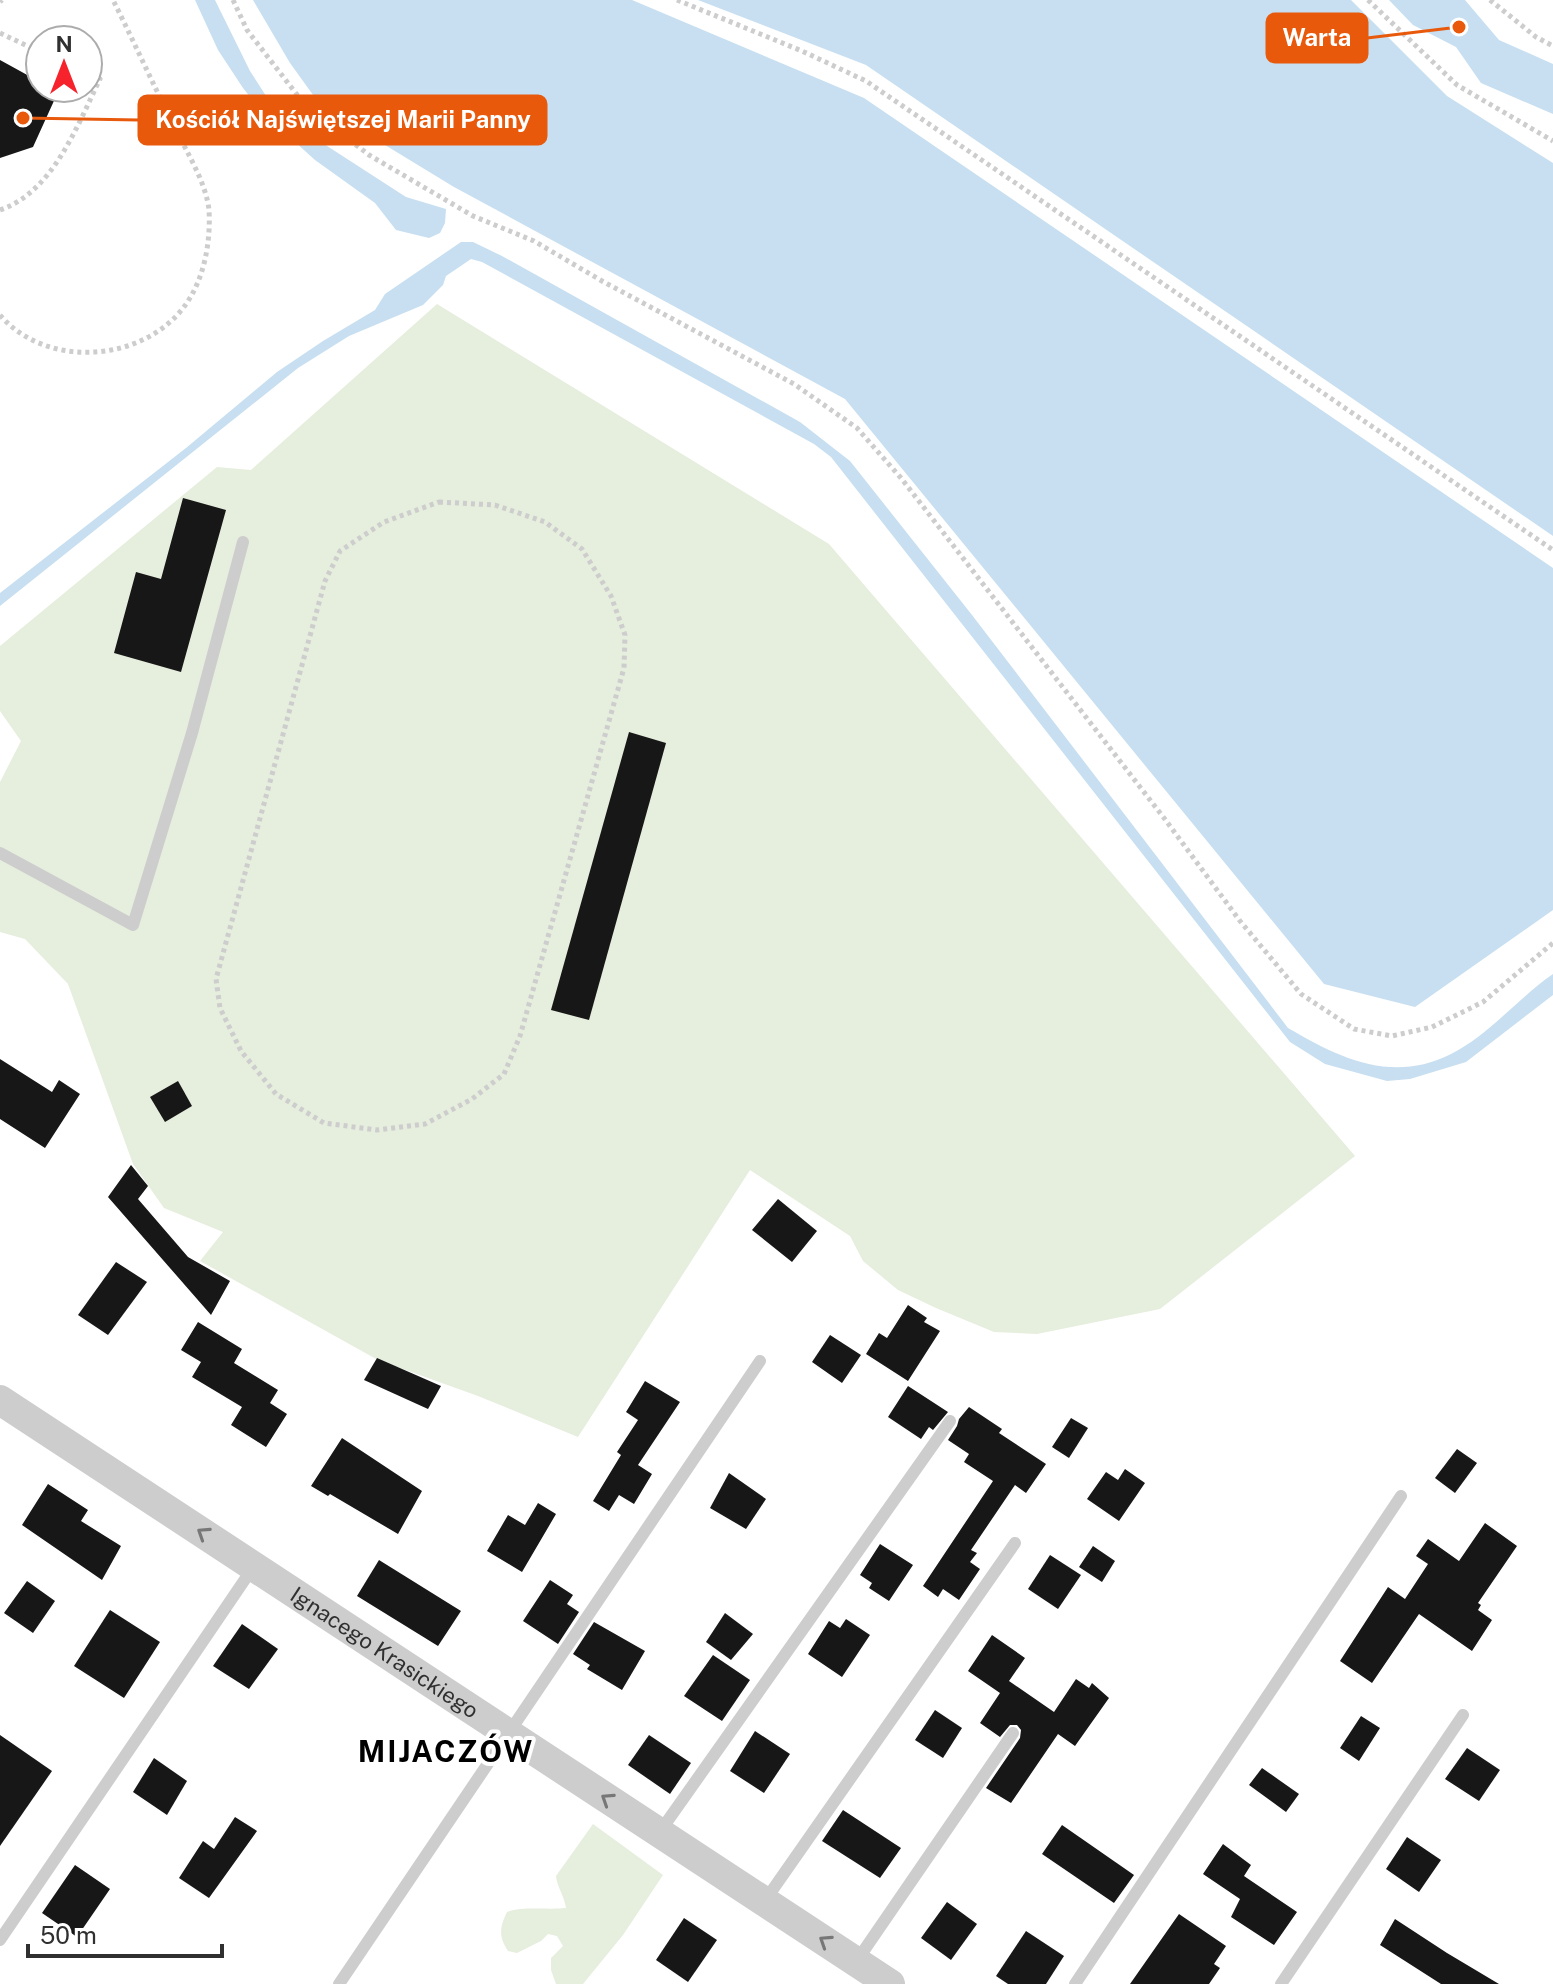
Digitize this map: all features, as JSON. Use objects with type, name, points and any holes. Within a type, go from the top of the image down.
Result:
[{"type":"street","name":"Ignacego Krasickiego","points":[[0,1400],[890,1984]]},
{"type":"lane","points":[[0,853],[133,925],[192,733],[243,542]]},
{"type":"lane","points":[[339,1984],[760,1361]]},
{"type":"lane","points":[[659,1833],[950,1421]]},
{"type":"lane","points":[[1075,1984],[1401,1496]]},
{"type":"lane","points":[[764,1902],[1015,1543]]},
{"type":"lane","points":[[0,1940],[254,1566]]},
{"type":"lane","points":[[1281,1984],[1463,1715]]},
{"type":"lane","points":[[856,1962],[1013,1733]]},
{"type":"path","points":[[0,315],[9,326],[42,343],[74,354],[110,350],[150,338],[180,313],[198,281],[209,244],[209,207],[197,174],[113,0]]},
{"type":"path","points":[[233,0],[247,30],[305,105],[369,155],[473,216],[534,241],[794,384],[857,428],[901,478],[1240,921],[1301,994],[1354,1029],[1392,1036],[1432,1027],[1483,1002],[1553,943]]},
{"type":"path","points":[[677,0],[866,81],[1553,550]]},
{"type":"path","points":[[1368,0],[1457,85],[1553,141]]},
{"type":"path","points":[[1490,0],[1536,37],[1553,46]]},
{"type":"path","points":[[0,33],[24,44]]},
{"type":"path","points":[[0,210],[15,205],[58,163],[88,104]]},
{"type":"path","points":[[439,502],[495,505],[545,522],[582,549],[611,596],[625,635],[624,668],[520,1036],[504,1074],[472,1099],[425,1124],[377,1130],[324,1123],[276,1094],[241,1051],[220,1008],[216,979],[325,581],[340,551],[384,522],[439,502]]},
{"type":"green space","points":[[437,304],[829,544],[1355,1156],[1160,1309],[1037,1334],[994,1332],[898,1290],[863,1261],[850,1236],[750,1170],[578,1437],[378,1360],[200,1261],[223,1232],[164,1208],[133,1164],[68,984],[25,939],[0,932],[0,782],[21,741],[0,711],[0,646],[217,467],[251,470]]},
{"type":"green space","points":[[593,1824],[663,1875],[623,1935],[583,1984],[556,1984],[551,1958],[563,1946],[557,1936],[548,1934],[517,1953],[508,1951],[505,1946],[502,1927],[507,1912],[513,1910],[566,1908],[556,1876]]},
{"type":"water","points":[[195,0],[215,0],[250,71],[268,99],[324,144],[406,197],[446,209],[445,223],[440,233],[429,238],[396,230],[375,203],[315,160],[263,113],[218,50]]},
{"type":"water","points":[[253,0],[632,0],[864,98],[1553,568],[1553,910],[1415,1007],[1324,984],[845,399],[454,187],[321,106],[290,63]]},
{"type":"water","points":[[698,0],[1351,0],[1447,96],[1553,163],[1553,536],[866,65]]},
{"type":"water","points":[[1389,0],[1465,0],[1499,40],[1553,64],[1553,114],[1481,83],[1456,47],[1413,25]]},
{"type":"water","points":[[461,242],[473,242],[502,256],[800,422],[850,461],[972,615],[1288,1028],[1327,1049],[1366,1064],[1408,1067],[1429,1063],[1465,1046],[1553,974],[1553,995],[1466,1062],[1410,1079],[1387,1081],[1325,1064],[1290,1042],[831,457],[814,444],[482,262],[471,259],[446,276],[443,285],[423,305],[349,336],[298,368],[0,606],[0,593],[186,448],[277,372],[375,310],[385,294]]},
{"type":"building","points":[[0,60],[24,73],[24,104],[53,104],[33,147],[0,158]]},
{"type":"building","points":[[183,498],[226,510],[181,672],[114,653],[136,572],[161,579]]},
{"type":"building","points":[[629,732],[666,743],[589,1020],[551,1010]]},
{"type":"building","points":[[0,1059],[52,1092],[59,1080],[80,1094],[45,1148],[0,1119]]},
{"type":"building","points":[[178,1081],[192,1106],[165,1122],[150,1097]]},
{"type":"building","points":[[131,1165],[148,1186],[138,1199],[188,1257],[230,1281],[211,1315],[108,1197]]},
{"type":"building","points":[[778,1199],[817,1231],[792,1262],[752,1230]]},
{"type":"building","points":[[116,1262],[147,1282],[108,1335],[78,1315]]},
{"type":"building","points":[[908,1305],[927,1318],[924,1322],[940,1331],[908,1381],[866,1354],[879,1333],[887,1338]]},
{"type":"building","points":[[198,1322],[242,1349],[234,1363],[278,1390],[270,1403],[287,1414],[266,1447],[231,1425],[242,1407],[192,1377],[201,1362],[181,1350]]},
{"type":"building","points":[[830,1335],[861,1355],[842,1383],[812,1362]]},
{"type":"building","points":[[377,1358],[441,1386],[428,1409],[364,1380]]},
{"type":"building","points":[[645,1381],[680,1402],[638,1465],[652,1474],[634,1504],[619,1495],[609,1511],[593,1501],[621,1455],[617,1452],[638,1420],[626,1412]]},
{"type":"building","points":[[908,1386],[948,1412],[933,1430],[929,1427],[921,1439],[888,1417]]},
{"type":"building","points":[[969,1407],[1002,1429],[999,1433],[1046,1464],[1026,1493],[1015,1485],[971,1550],[977,1553],[970,1562],[980,1569],[959,1600],[943,1589],[938,1597],[923,1586],[993,1481],[964,1462],[969,1454],[948,1440]]},
{"type":"building","points":[[1071,1418],[1088,1428],[1069,1458],[1052,1447]]},
{"type":"building","points":[[342,1438],[422,1491],[398,1534],[311,1486]]},
{"type":"building","points":[[1457,1449],[1477,1463],[1455,1493],[1435,1478]]},
{"type":"building","points":[[1125,1469],[1145,1483],[1119,1521],[1087,1499],[1106,1472],[1118,1480]]},
{"type":"building","points":[[729,1473],[766,1499],[746,1529],[710,1508]]},
{"type":"building","points":[[48,1484],[88,1510],[81,1521],[121,1546],[102,1580],[22,1525]]},
{"type":"building","points":[[538,1503],[556,1514],[522,1572],[487,1551],[508,1515],[525,1525]]},
{"type":"building","points":[[1485,1523],[1517,1546],[1478,1603],[1481,1605],[1478,1610],[1492,1620],[1472,1651],[1419,1614],[1372,1683],[1340,1661],[1388,1587],[1405,1599],[1428,1564],[1416,1556],[1428,1539],[1459,1561]]},
{"type":"building","points":[[880,1544],[913,1565],[889,1601],[869,1588],[872,1583],[860,1575]]},
{"type":"building","points":[[1093,1546],[1115,1561],[1102,1582],[1079,1567]]},
{"type":"building","points":[[1050,1555],[1081,1575],[1058,1609],[1028,1589]]},
{"type":"building","points":[[379,1560],[461,1611],[438,1646],[357,1596]]},
{"type":"building","points":[[550,1580],[573,1595],[567,1604],[579,1612],[558,1644],[523,1621]]},
{"type":"building","points":[[27,1581],[55,1601],[33,1633],[4,1613]]},
{"type":"building","points":[[110,1610],[160,1642],[124,1698],[74,1666]]},
{"type":"building","points":[[725,1613],[753,1634],[731,1660],[706,1642]]},
{"type":"building","points":[[846,1619],[870,1635],[842,1677],[808,1654],[829,1621],[840,1628]]},
{"type":"building","points":[[594,1622],[645,1651],[622,1690],[587,1669],[590,1665],[573,1654]]},
{"type":"building","points":[[242,1624],[278,1649],[249,1689],[213,1666]]},
{"type":"building","points":[[992,1635],[1025,1658],[1009,1681],[1054,1712],[1076,1679],[1089,1688],[1092,1683],[1109,1698],[1075,1746],[1058,1734],[1011,1803],[986,1788],[1020,1738],[1021,1730],[1017,1725],[1010,1725],[1000,1737],[980,1723],[1000,1693],[968,1671]]},
{"type":"building","points":[[713,1655],[750,1680],[722,1721],[684,1696]]},
{"type":"building","points":[[935,1710],[962,1728],[943,1758],[915,1740]]},
{"type":"building","points":[[1361,1716],[1380,1728],[1359,1761],[1340,1748]]},
{"type":"building","points":[[755,1731],[790,1754],[764,1793],[730,1771]]},
{"type":"building","points":[[0,1735],[52,1771],[0,1846]]},
{"type":"building","points":[[649,1735],[691,1763],[670,1794],[628,1765]]},
{"type":"building","points":[[1467,1748],[1500,1770],[1479,1801],[1445,1779]]},
{"type":"building","points":[[154,1758],[187,1781],[167,1815],[133,1792]]},
{"type":"building","points":[[1262,1768],[1299,1794],[1286,1812],[1249,1785]]},
{"type":"building","points":[[843,1810],[901,1848],[880,1878],[822,1841]]},
{"type":"building","points":[[235,1817],[257,1831],[209,1898],[179,1878],[203,1841],[214,1849]]},
{"type":"building","points":[[1062,1825],[1134,1875],[1114,1903],[1042,1854]]},
{"type":"building","points":[[1407,1837],[1441,1860],[1419,1892],[1386,1869]]},
{"type":"building","points":[[1223,1844],[1251,1865],[1244,1876],[1297,1912],[1274,1945],[1231,1917],[1240,1899],[1203,1874]]},
{"type":"building","points":[[75,1865],[110,1889],[77,1937],[42,1913]]},
{"type":"building","points":[[947,1902],[977,1924],[951,1960],[921,1938]]},
{"type":"building","points":[[1179,1914],[1226,1946],[1214,1964],[1220,1968],[1209,1984],[1130,1984]]},
{"type":"building","points":[[684,1918],[717,1940],[688,1982],[656,1960]]},
{"type":"building","points":[[1395,1919],[1499,1984],[1441,1984],[1380,1945]]},
{"type":"building","points":[[1026,1931],[1064,1956],[1046,1984],[1008,1984],[996,1976]]},
{"type":"place","name":"Warta","points":[[1459,27]]},
{"type":"place","name":"Kościół Najświętszej Marii Panny","points":[[23,118]]},
{"type":"district","name":"MIJACZÓW","points":[[446,1752]]}]
